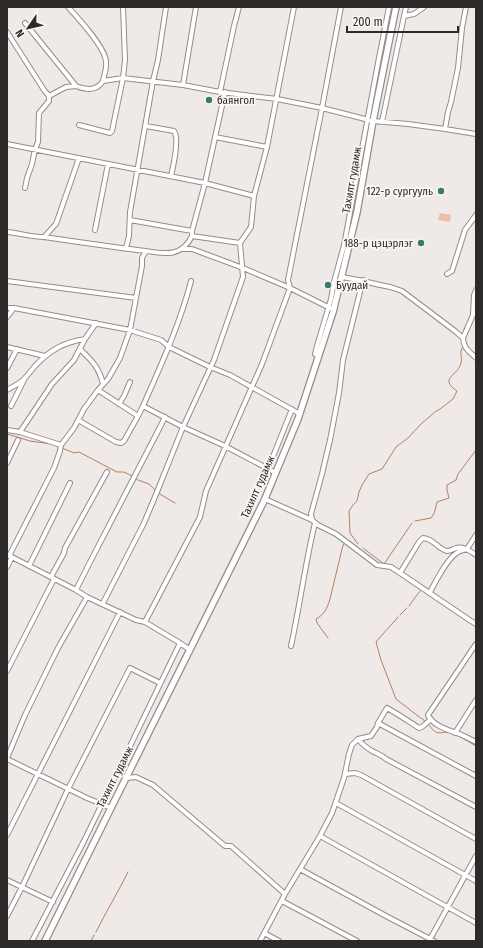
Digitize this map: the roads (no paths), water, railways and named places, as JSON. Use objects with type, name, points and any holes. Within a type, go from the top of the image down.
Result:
[{"type":"main road","name":"Тахилт гудамж","points":[[45,941],[265,498],[300,414],[319,357],[342,277],[357,212],[359,183],[370,120],[396,7]]},
{"type":"street","points":[[49,96],[66,87],[76,86],[92,90],[103,81],[107,63],[106,58],[89,31],[68,7]]},
{"type":"street","points":[[79,125],[110,133],[112,131],[123,78],[125,60],[123,7]]},
{"type":"street","points":[[126,248],[129,236],[130,212],[158,60],[166,7]]},
{"type":"street","points":[[183,85],[196,7]]},
{"type":"street","points":[[7,232],[92,245],[111,246],[167,254],[181,249],[189,243],[205,183],[215,137],[232,34],[239,7]]},
{"type":"street","points":[[103,603],[144,523],[183,427],[214,360],[243,277],[240,243],[251,226],[254,196],[267,147],[294,7]]},
{"type":"street","points":[[145,622],[200,517],[206,491],[262,364],[290,288],[288,280],[341,7]]},
{"type":"street","points":[[370,120],[378,63],[390,7]]},
{"type":"street","points":[[382,122],[406,7]]},
{"type":"street","points":[[404,16],[414,14],[424,7]]},
{"type":"street","points":[[445,129],[458,68],[462,28],[466,7]]},
{"type":"street","points":[[25,23],[76,86]]},
{"type":"street","points":[[7,32],[49,96],[49,101],[39,113],[38,142],[25,188]]},
{"type":"street","points":[[103,81],[123,78],[183,85],[277,99],[370,120],[476,134]]},
{"type":"street","points":[[146,126],[174,131],[176,134],[176,149],[171,176]]},
{"type":"street","points":[[215,137],[267,147]]},
{"type":"street","points":[[7,144],[205,183],[254,196]]},
{"type":"street","points":[[44,237],[56,224],[79,158]]},
{"type":"street","points":[[95,230],[108,164]]},
{"type":"street","points":[[181,249],[192,249],[243,268],[290,288],[332,309],[334,282],[344,245],[351,209],[359,183]]},
{"type":"street","points":[[351,209],[357,212]]},
{"type":"street","points":[[446,274],[452,271],[465,230],[476,215]]},
{"type":"street","points":[[130,220],[192,231]]},
{"type":"street","points":[[192,236],[240,243]]},
{"type":"street","points":[[7,567],[9,556],[54,468],[61,445],[74,428],[84,409],[108,379],[120,358],[130,330],[142,266],[142,258],[146,251]]},
{"type":"street","points":[[342,277],[363,280],[402,291],[455,330],[463,338]]},
{"type":"street","points":[[291,646],[314,522],[311,514],[328,446],[339,393],[343,360],[363,280]]},
{"type":"street","points":[[7,281],[136,298]]},
{"type":"street","points":[[78,420],[116,442],[124,441],[143,406],[178,326],[191,281]]},
{"type":"street","points":[[476,290],[474,295],[473,315],[463,338],[464,345],[476,358]]},
{"type":"street","points":[[7,308],[14,308],[130,330],[161,340],[169,347],[230,375],[300,414]]},
{"type":"street","points":[[7,317],[14,308]]},
{"type":"street","points":[[20,432],[52,384],[74,360],[85,339],[96,323]]},
{"type":"street","points":[[11,406],[24,380],[45,356],[66,343],[85,339]]},
{"type":"street","points":[[7,347],[45,356]]},
{"type":"street","points":[[7,368],[17,349]]},
{"type":"street","points":[[80,349],[98,368],[103,384]]},
{"type":"street","points":[[7,390],[24,380]]},
{"type":"street","points":[[119,404],[130,382]]},
{"type":"street","points":[[98,390],[138,416]]},
{"type":"street","points":[[143,406],[276,473]]},
{"type":"street","points":[[268,469],[292,409]]},
{"type":"street","points":[[76,590],[165,417]]},
{"type":"street","points":[[7,430],[20,432],[61,445]]},
{"type":"street","points":[[7,463],[18,440]]},
{"type":"street","points":[[7,671],[64,554],[65,548],[107,472]]},
{"type":"street","points":[[29,566],[70,483]]},
{"type":"street","points":[[265,498],[336,534],[377,565],[391,567],[476,624]]},
{"type":"street","points":[[430,592],[439,575],[452,557],[460,550],[467,549],[476,535]]},
{"type":"street","points":[[400,573],[423,538],[427,538],[445,550],[450,551],[458,548],[467,549],[476,555]]},
{"type":"street","points":[[9,556],[136,620],[145,622],[190,650]]},
{"type":"street","points":[[88,596],[55,654],[25,715],[7,759],[111,808]]},
{"type":"street","points":[[7,835],[120,612]]},
{"type":"street","points":[[32,941],[103,804],[180,643]]},
{"type":"street","points":[[476,644],[429,713],[429,717],[442,727],[476,742]]},
{"type":"street","points":[[7,916],[68,789],[130,668],[160,683]]},
{"type":"street","points":[[455,733],[476,700]]},
{"type":"street","points":[[260,941],[285,894],[332,814],[345,774],[352,745],[358,739],[371,736],[387,708],[419,728],[431,719]]},
{"type":"street","points":[[378,723],[476,776]]},
{"type":"street","points":[[358,739],[362,744],[386,759],[476,807]]},
{"type":"street","points":[[345,774],[361,774],[476,839]]},
{"type":"street","points":[[126,778],[136,777],[153,785],[225,846],[231,846],[285,894]]},
{"type":"street","points":[[336,803],[476,881]]},
{"type":"street","points":[[320,836],[476,923]]},
{"type":"street","points":[[300,869],[431,940],[476,856]]},
{"type":"street","points":[[7,880],[53,902]]},
{"type":"street","points":[[282,901],[357,941]]},
{"type":"street","points":[[264,933],[279,941]]},
{"type":"waterway","points":[[358,544],[350,533],[349,511],[357,501],[362,485],[369,474],[382,469],[396,447],[408,438],[435,412],[453,399],[457,391],[449,383],[449,380],[461,363],[462,348]]},
{"type":"waterway","points":[[7,434],[30,441],[52,444],[59,447]]},
{"type":"waterway","points":[[62,448],[74,453],[79,452],[117,472],[124,472],[132,476]]},
{"type":"waterway","points":[[415,521],[431,518],[435,512],[437,502],[449,498],[447,485],[456,480],[458,474],[476,450]]},
{"type":"waterway","points":[[135,478],[149,484],[155,490]]},
{"type":"waterway","points":[[158,493],[175,503]]},
{"type":"waterway","points":[[363,548],[384,564],[412,523]]},
{"type":"waterway","points":[[328,638],[317,623],[316,619],[324,613],[328,605],[344,544]]},
{"type":"waterway","points":[[409,606],[420,591]]},
{"type":"waterway","points":[[400,615],[407,608]]},
{"type":"waterway","points":[[398,617],[376,642],[381,660],[396,699],[422,719]]},
{"type":"waterway","points":[[428,724],[437,732],[449,732]]},
{"type":"waterway","points":[[459,736],[476,746]]},
{"type":"waterway","points":[[96,932],[128,872]]},
{"type":"waterway","points":[[91,941],[94,935]]},
{"type":"place","name":"баянгол","points":[[209,100]]},
{"type":"place","name":"122-р сургууль","points":[[441,191]]},
{"type":"place","name":"188-р цэцэрлэг","points":[[421,243]]},
{"type":"place","name":"Буудай","points":[[328,285]]}]
